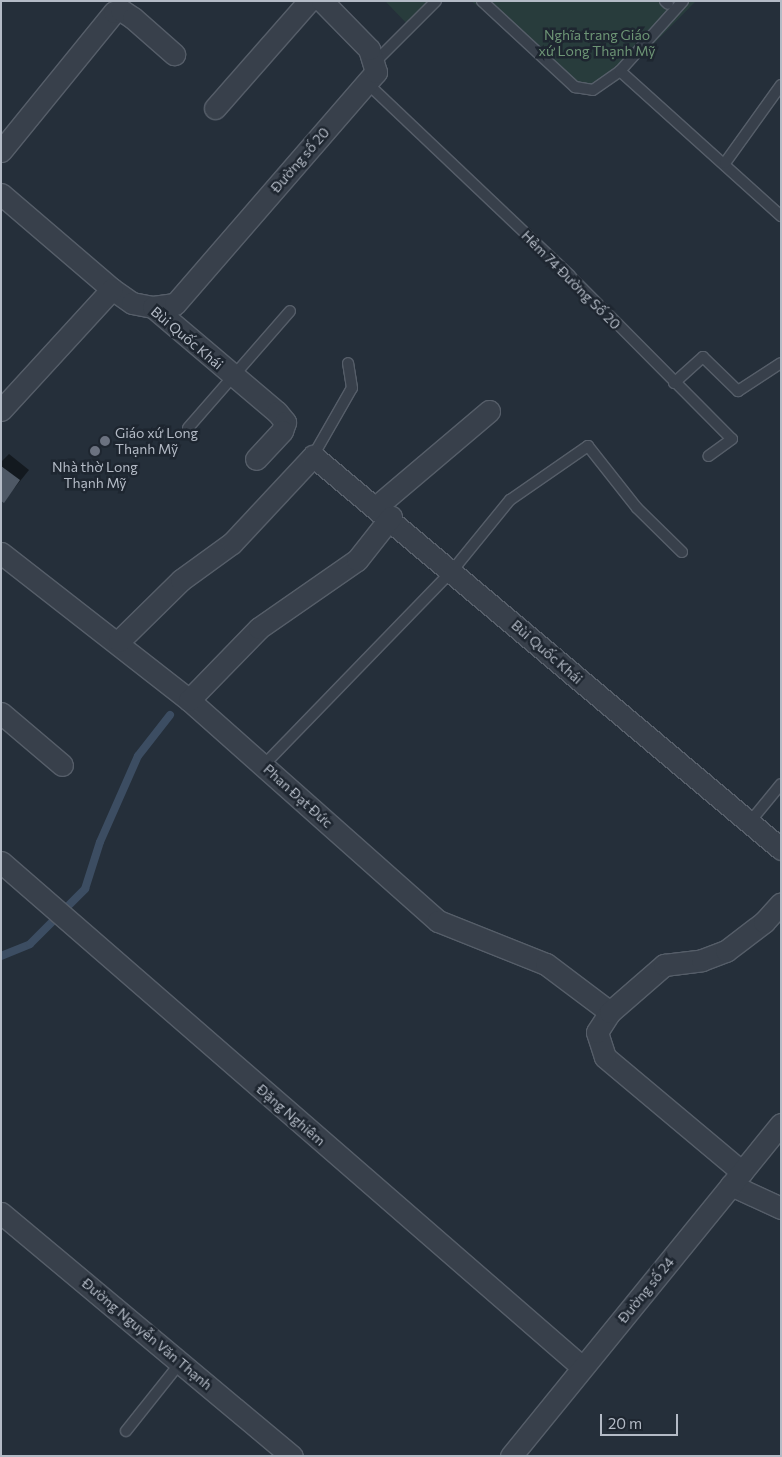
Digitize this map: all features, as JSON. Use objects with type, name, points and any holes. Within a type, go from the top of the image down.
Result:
[{"type":"street","points":[[215,108],[309,1]]},
{"type":"street","points":[[322,1],[369,49],[375,62]]},
{"type":"street","points":[[1,151],[114,12],[121,10],[133,18],[174,54]]},
{"type":"street","name":"Đường số 20","points":[[153,307],[175,304],[376,72],[375,62]]},
{"type":"street","name":"Bùi Quốc Khái","points":[[1,194],[132,303],[153,307],[285,422],[282,431],[256,459]]},
{"type":"street","points":[[1,410],[112,288]]},
{"type":"street","points":[[191,702],[259,628],[357,560],[384,512],[489,411]]},
{"type":"street","points":[[119,641],[181,580],[232,543],[313,456]]},
{"type":"street","name":"Bùi Quốc Khái","points":[[313,456],[384,512],[748,823],[781,849]]},
{"type":"street","name":"Phan Đạt Đức","points":[[1,553],[119,641],[191,702],[438,921],[546,964],[610,1012]]},
{"type":"street","points":[[1,713],[62,766]]},
{"type":"street","name":"Đặng Nghiêm","points":[[1,862],[74,928],[582,1367]]},
{"type":"street","points":[[781,903],[764,922],[726,951],[702,960],[664,965],[610,1012],[598,1032],[605,1058],[737,1178],[781,1208]]},
{"type":"street","name":"Đường số 24","points":[[511,1456],[781,1124]]},
{"type":"street","name":"Đường Nguyễn Văn Thạnh","points":[[1,1213],[292,1456]]},
{"type":"lane","name":"Đường số 20","points":[[375,62],[436,1]]},
{"type":"lane","points":[[482,1],[575,87],[592,90],[620,71],[683,1]]},
{"type":"lane","points":[[620,71],[725,163],[781,216]]},
{"type":"lane","name":"Hẻm 74 Đường Số 20","points":[[366,83],[569,275],[674,383],[732,439],[710,456]]},
{"type":"lane","points":[[725,163],[781,85]]},
{"type":"lane","points":[[188,428],[290,311]]},
{"type":"lane","points":[[674,383],[703,357],[738,391],[781,364]]},
{"type":"lane","points":[[313,456],[352,388],[348,363]]},
{"type":"lane","points":[[263,766],[452,571],[510,500],[588,446],[637,508],[682,552]]},
{"type":"lane","points":[[748,823],[781,784]]},
{"type":"lane","points":[[126,1431],[180,1363]]},
{"type":"green space","points":[[385,1],[432,1],[410,27]]},
{"type":"green space","name":"Nghĩa trang Giáo xứ Long Thạnh Mỹ","points":[[471,1],[696,1],[616,82],[588,90]]},
{"type":"building","points":[[1,466],[20,480],[4,503],[1,501]]},
{"type":"waterway","points":[[1,956],[30,944],[85,889],[100,842],[138,756],[170,715]]},
{"type":"place","name":"Giáo xứ Long Thạnh Mỹ","points":[[105,441]]},
{"type":"place","name":"Nhà thờ Long Thạnh Mỹ","points":[[95,451]]}]
